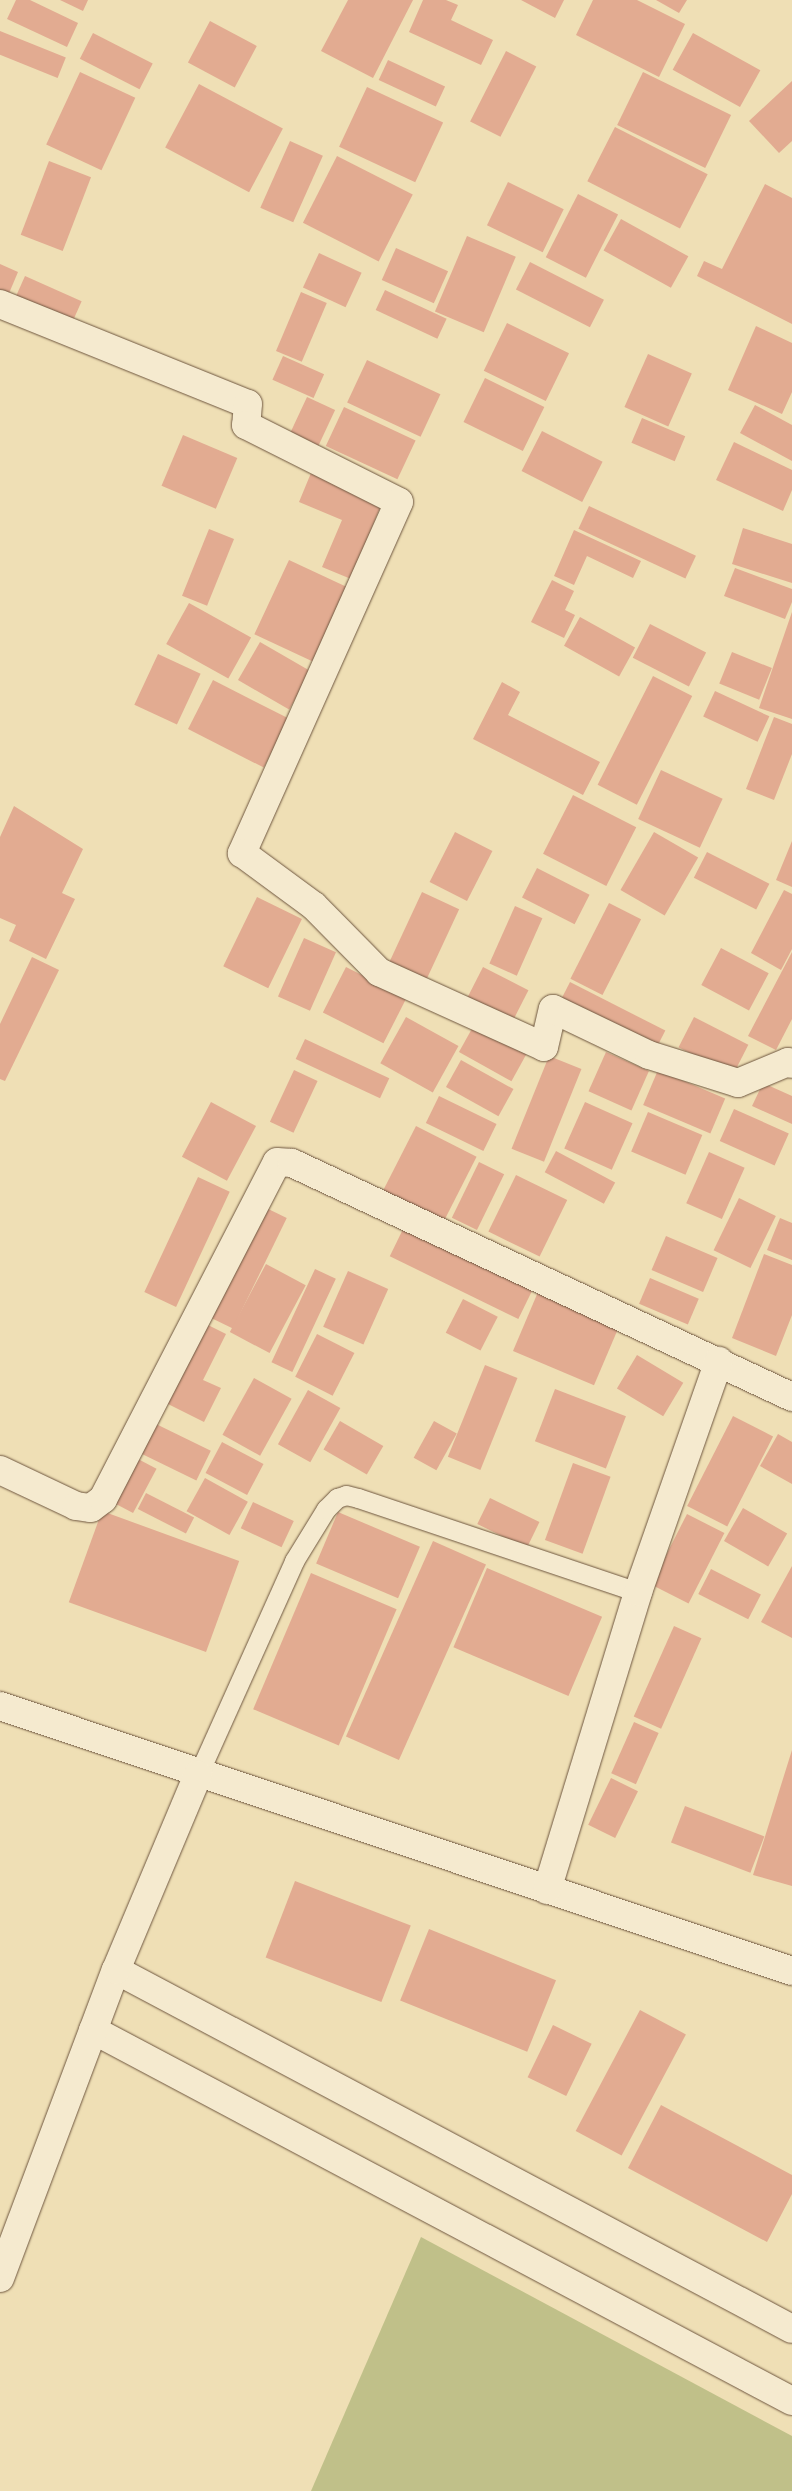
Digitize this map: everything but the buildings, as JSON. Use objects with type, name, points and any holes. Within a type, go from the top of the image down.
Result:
[{"type":"street","points":[[0,304],[248,404],[246,425],[399,502],[242,853],[314,906],[379,972],[544,1047],[553,1009],[649,1055],[738,1083],[788,1062],[792,1064]]},
{"type":"street","points":[[0,1470],[76,1506],[91,1508],[103,1499],[277,1162],[292,1163],[719,1361],[792,1397]]},
{"type":"street","points":[[547,1890],[638,1592],[719,1361]]},
{"type":"street","points":[[0,1706],[198,1775],[792,1972]]},
{"type":"street","points":[[0,2278],[116,1970],[198,1775]]},
{"type":"street","points":[[116,1970],[792,2329]]},
{"type":"street","points":[[93,2030],[792,2401]]},
{"type":"lane","points":[[198,1775],[294,1562],[326,1509],[337,1498],[346,1495],[358,1498],[638,1592]]},
{"type":"green space","points":[[421,2237],[792,2436],[792,2491],[311,2491]]}]
